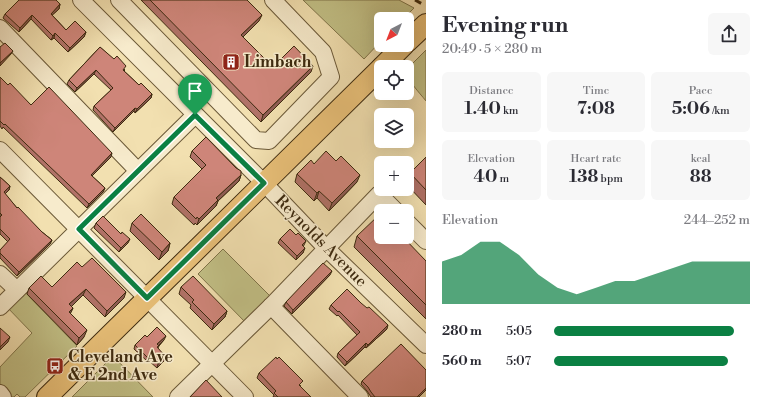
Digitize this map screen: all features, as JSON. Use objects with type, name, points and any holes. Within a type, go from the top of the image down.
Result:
[{"type":"main road","points":[[389,60],[397,52]]},
{"type":"main road","points":[[46,397],[374,75]]},
{"type":"street","name":"Reynolds Avenue","points":[[81,0],[264,183],[326,248],[426,345]]},
{"type":"street","points":[[119,0],[256,140],[269,141],[331,77],[323,52],[273,0]]},
{"type":"street","points":[[0,28],[138,171]]},
{"type":"street","points":[[0,307],[195,115]]},
{"type":"street","points":[[215,134],[233,117]]},
{"type":"street","points":[[0,150],[245,397]]},
{"type":"street","points":[[178,397],[270,306],[379,194],[389,204]]},
{"type":"street","points":[[414,229],[426,241]]},
{"type":"street","points":[[0,274],[17,290]]},
{"type":"street","points":[[270,306],[360,397]]},
{"type":"street","points":[[0,394],[4,397]]},
{"type":"shaded area","points":[[303,0],[399,0],[414,8],[410,12],[374,12],[374,48],[364,59]]},
{"type":"shaded area","points":[[426,50],[426,101],[414,86],[414,62]]},
{"type":"shaded area","points":[[223,249],[272,298],[247,324],[198,274]]},
{"type":"shaded area","points":[[22,289],[77,346],[25,397],[20,397],[17,394],[14,397],[10,397],[0,386],[0,367],[32,333],[5,305]]},
{"type":"shaded area","points":[[113,356],[153,397],[72,397]]},
{"type":"building","points":[[19,0],[56,0],[60,4],[51,14],[66,30],[75,21],[86,32],[70,48],[55,33],[53,36],[32,15],[20,28],[5,14]]},
{"type":"building","name":"Limbach","points":[[150,0],[247,0],[262,15],[241,35],[273,67],[294,46],[313,66],[263,115]]},
{"type":"building","points":[[5,43],[13,51],[0,63],[0,47]]},
{"type":"building","points":[[100,47],[114,59],[117,56],[126,66],[123,70],[139,85],[141,83],[152,94],[115,128],[94,106],[113,88],[96,70],[77,88],[69,80]]},
{"type":"building","points":[[0,77],[8,85],[10,83],[31,105],[49,87],[112,153],[91,175],[105,188],[89,204],[5,124],[4,125],[0,121]]},
{"type":"building","points":[[206,137],[236,168],[241,171],[241,175],[216,198],[218,200],[199,219],[197,217],[196,219],[174,197],[206,165],[192,151]]},
{"type":"building","points":[[326,151],[336,161],[341,156],[360,175],[332,203],[319,191],[317,193],[297,174],[311,160],[314,164]]},
{"type":"building","points":[[426,157],[426,190],[414,177],[414,169]]},
{"type":"building","points":[[0,177],[10,186],[4,192],[17,208],[18,207],[42,232],[52,240],[19,272],[0,253],[0,250],[10,239],[0,229],[0,217],[2,215],[0,213]]},
{"type":"building","points":[[141,214],[170,243],[162,252],[132,223]]},
{"type":"building","points":[[103,216],[121,234],[122,232],[130,239],[121,248],[96,223]]},
{"type":"building","points":[[374,220],[374,244],[410,244],[426,261],[426,305],[357,236]]},
{"type":"building","points":[[290,229],[296,235],[298,233],[306,241],[302,245],[305,248],[297,256],[280,239]]},
{"type":"building","points":[[92,258],[126,292],[107,311],[86,289],[69,304],[73,308],[69,312],[87,330],[79,338],[29,288],[41,276],[52,287],[77,262],[82,267]]},
{"type":"building","points":[[323,263],[332,271],[293,310],[286,302]]},
{"type":"building","points":[[193,276],[227,311],[214,324],[192,302],[194,300],[181,287]]},
{"type":"building","points":[[347,289],[361,303],[367,308],[369,307],[388,325],[368,345],[366,343],[347,362],[338,353],[360,332],[331,305]]},
{"type":"building","points":[[157,327],[166,336],[157,344],[159,346],[157,347],[166,357],[158,364],[150,356],[148,358],[135,345],[145,335],[147,337]]},
{"type":"building","points":[[0,328],[10,337],[0,347]]},
{"type":"building","points":[[401,344],[426,370],[426,388],[417,397],[375,397],[362,381]]},
{"type":"building","points":[[276,357],[277,359],[279,357],[303,381],[299,385],[311,397],[278,397],[274,393],[276,391],[259,373]]},
{"type":"building","points":[[206,380],[222,397],[190,397]]},
{"type":"railway","points":[[415,0],[426,6]]},
{"type":"place","name":"Limbach","points":[[231,62]]},
{"type":"place","name":"Cleveland Ave & E 2nd Ave","points":[[55,366]]},
{"type":"route","points":[[195,115],[264,183],[147,298],[79,229],[195,115]]}]
